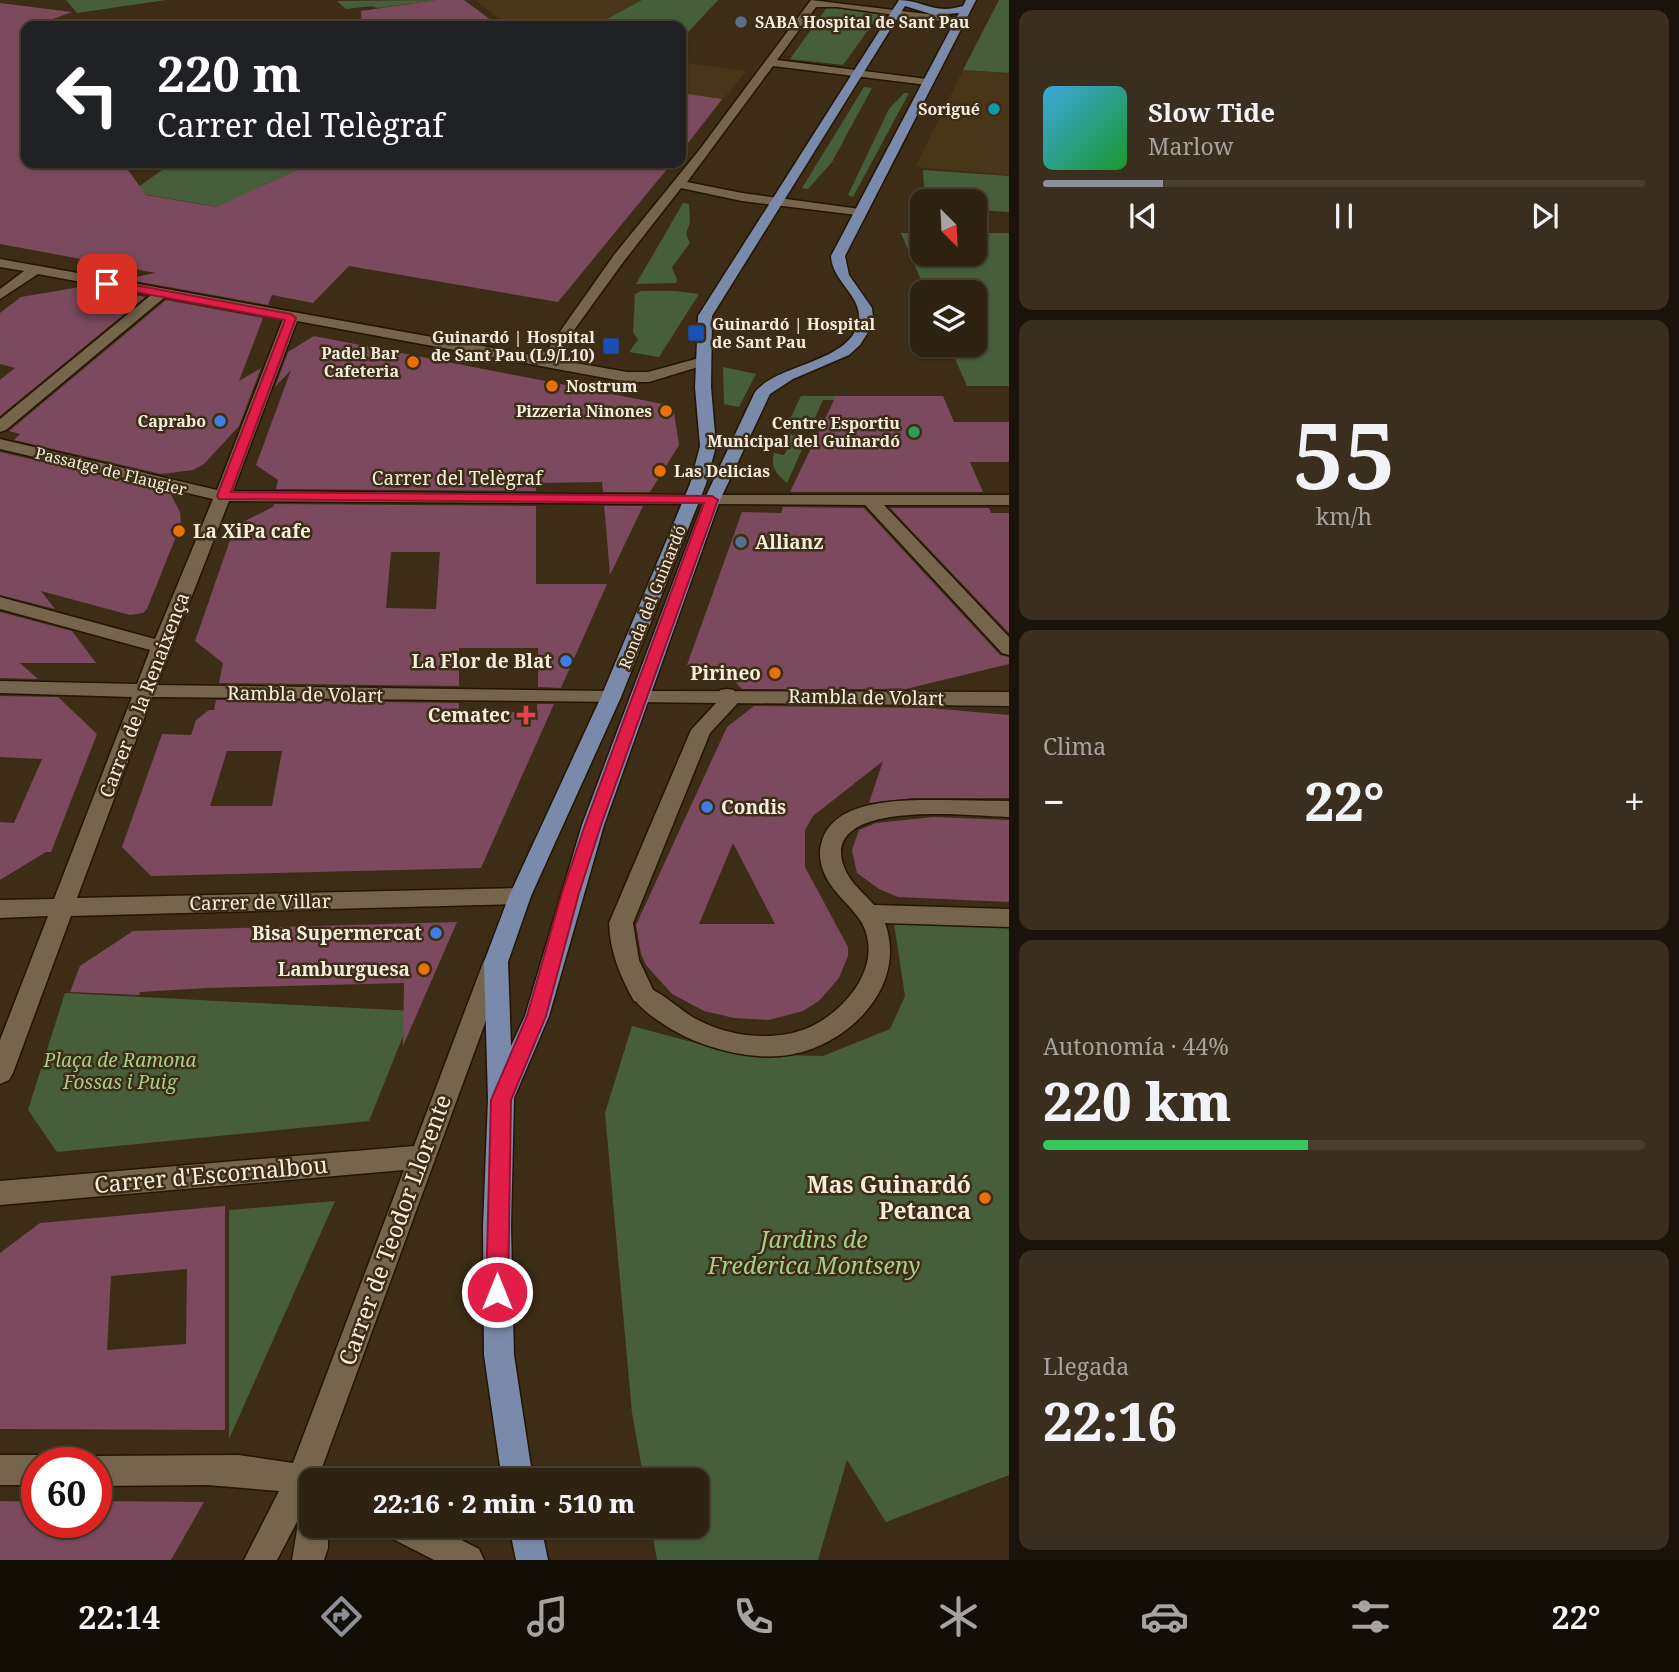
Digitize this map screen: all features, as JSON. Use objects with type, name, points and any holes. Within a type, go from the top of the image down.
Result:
[{"type":"main road","points":[[901,4],[935,12],[969,4]]},
{"type":"main road","name":"Ronda del Guinardó","points":[[520,896],[611,697],[691,500],[708,446],[704,407],[705,316],[901,4]]},
{"type":"main road","name":"Ronda del Guinardó","points":[[501,1100],[537,1016],[575,880],[712,500],[763,392],[776,381],[817,366],[844,351],[865,327],[867,313],[836,263],[969,4]]},
{"type":"main road","points":[[691,500],[712,500]]},
{"type":"main road","points":[[611,697],[640,697]]},
{"type":"main road","name":"Carrer de Teodor Llorente","points":[[496,961],[520,896]]},
{"type":"main road","name":"Ronda del Guinardó","points":[[496,961],[501,1100],[497,1241],[499,1355],[515,1468]]},
{"type":"main road","points":[[527,1538],[532,1560]]},
{"type":"street","points":[[539,361],[552,352],[619,258],[679,184],[814,2],[901,4],[960,21]]},
{"type":"street","points":[[770,62],[927,82]]},
{"type":"street","points":[[679,184],[731,195],[860,214]]},
{"type":"street","points":[[0,263],[291,318],[635,378],[703,361]]},
{"type":"street","points":[[0,295],[35,270]]},
{"type":"street","points":[[0,427],[160,294]]},
{"type":"street","name":"Carrer de la Renaixença","points":[[0,1073],[144,690],[223,496],[291,318]]},
{"type":"street","name":"Passatge de Flaugier","points":[[0,444],[223,496]]},
{"type":"street","name":"Carrer del Telègraf","points":[[223,496],[691,500]]},
{"type":"street","points":[[712,500],[1009,500]]},
{"type":"street","points":[[870,500],[1009,649]]},
{"type":"street","points":[[0,603],[161,647]]},
{"type":"street","name":"Rambla de Volart","points":[[0,687],[228,693],[611,697]]},
{"type":"street","points":[[727,695],[727,704],[701,730],[621,923],[621,944],[632,977],[643,994],[678,1022],[695,1031],[732,1042],[787,1045],[822,1034],[851,1014],[876,975],[880,947],[877,931],[869,914],[832,868],[834,837],[845,822],[869,811],[888,808],[1009,809]]},
{"type":"street","name":"Rambla de Volart","points":[[640,697],[727,695],[1009,699]]},
{"type":"street","name":"Carrer de Villar","points":[[0,909],[520,896]]},
{"type":"street","points":[[869,914],[1009,918]]},
{"type":"street","name":"Carrer de Teodor Llorente","points":[[312,1468],[421,1157],[496,961]]},
{"type":"street","name":"Carrer d'Escornalbou","points":[[0,1193],[421,1157]]},
{"type":"street","points":[[0,1470],[21,1470]]},
{"type":"street","points":[[112,1471],[255,1472],[299,1480]]},
{"type":"street","name":"Carrer de Teodor Llorente","points":[[260,1560],[299,1495]]},
{"type":"street","points":[[308,1560],[312,1538]]},
{"type":"street","points":[[424,1538],[468,1560]]},
{"type":"shaded area","points":[[475,0],[718,0],[686,35],[686,21],[502,21]]},
{"type":"shaded area","points":[[686,63],[746,71],[686,146]]},
{"type":"shaded area","points":[[963,70],[1009,74],[1009,175],[915,167]]},
{"type":"green space","points":[[66,0],[166,0],[77,13]]},
{"type":"green space","points":[[436,0],[378,8],[372,6],[346,9],[337,1]]},
{"type":"green space","points":[[642,0],[718,0],[686,35],[686,21],[603,21]]},
{"type":"green space","points":[[999,0],[1009,0],[1009,73],[963,70]]},
{"type":"green space","points":[[828,6],[873,11],[879,15],[843,65],[790,59]]},
{"type":"green space","points":[[864,87],[872,88],[832,162],[808,189],[802,188]]},
{"type":"green space","points":[[904,93],[909,93],[853,197],[848,195],[889,109]]},
{"type":"green space","points":[[165,168],[367,168],[429,202],[415,207],[296,170],[264,185],[382,235],[131,192]]},
{"type":"green space","points":[[923,170],[1009,176],[1009,212],[987,211],[987,189],[924,189]]},
{"type":"green space","points":[[683,203],[689,204],[690,222],[686,234],[690,243],[672,267],[676,283],[636,284]]},
{"type":"green space","points":[[901,233],[910,233],[910,254]]},
{"type":"green space","points":[[987,233],[1009,233],[1009,386],[967,386],[954,357],[987,357],[987,280],[921,280],[915,266],[987,266]]},
{"type":"green space","points":[[641,291],[699,294],[659,357],[629,352],[638,340],[633,332],[635,294]]},
{"type":"green space","points":[[723,367],[756,374],[739,407],[724,404]]},
{"type":"green space","points":[[801,396],[844,396],[848,400],[823,400],[809,431],[784,425]]},
{"type":"green space","points":[[784,433],[807,438],[787,483],[777,474],[773,462],[774,453],[784,455],[791,443],[781,440]]},
{"type":"green space","name":"Jardins de Frederica Montseny","points":[[894,923],[1009,926],[1009,1475],[886,1522],[847,1460],[818,1560],[657,1560],[653,1538],[709,1538],[709,1468],[642,1468],[632,1413],[605,1113],[632,1026],[736,1054],[823,1056],[890,1029],[905,996]]},
{"type":"green space","name":"Plaça de Ramona Fossas i Puig","points":[[65,993],[413,1011],[369,1121],[57,1152],[28,1110]]},
{"type":"green space","points":[[335,1201],[229,1439],[229,1210]]},
{"type":"building","points":[[436,0],[464,0],[492,21],[362,21],[361,11]]},
{"type":"building","points":[[0,3],[72,12],[48,21],[21,21],[21,168],[127,168],[146,195],[217,207],[300,168],[668,168],[558,302],[349,266],[313,303],[272,295],[268,305],[124,279],[156,273],[0,244]]},
{"type":"building","points":[[686,94],[722,99],[686,146]]},
{"type":"building","points":[[86,286],[145,297],[0,416],[0,380],[15,368],[0,364],[0,313],[21,297]]},
{"type":"building","points":[[166,300],[263,318],[239,381],[261,368],[239,426],[204,464],[193,470],[161,474],[14,440],[20,434],[9,431]]},
{"type":"building","points":[[314,336],[673,406],[679,445],[650,492],[603,492],[602,482],[536,483],[536,491],[276,489],[278,480],[256,465],[291,370],[275,387],[288,352]]},
{"type":"building","name":"Centre Esportiu Municipal del Guinardó","points":[[836,396],[943,396],[954,422],[1009,422],[1009,462],[970,462],[983,492],[790,492]]},
{"type":"building","points":[[0,452],[169,491],[180,512],[181,524],[147,609],[143,613],[130,615],[41,591],[55,609],[0,595]]},
{"type":"building","points":[[274,504],[536,506],[536,584],[607,584],[561,688],[538,687],[538,648],[459,648],[459,686],[219,683],[223,663],[195,641],[235,526],[273,507]],"holes":[[[391,552],[440,552],[436,609],[386,608]]]},
{"type":"building","points":[[604,506],[643,506],[610,575],[606,526]]},
{"type":"building","points":[[783,507],[864,508],[1000,655],[1009,657],[1009,664],[906,689],[742,689],[719,666],[687,665],[742,512],[781,513]]},
{"type":"building","points":[[890,508],[989,508],[991,513],[1009,513],[1009,633]]},
{"type":"building","points":[[0,612],[72,631],[96,663],[20,663],[38,679],[0,678]]},
{"type":"building","points":[[0,696],[58,697],[97,734],[51,852],[46,852],[0,880],[0,822],[14,823],[42,759],[0,757]]},
{"type":"building","points":[[216,700],[459,703],[459,712],[537,712],[537,704],[554,704],[481,868],[151,876],[122,847],[162,734],[191,735],[196,720],[209,710],[214,710]],"holes":[[[227,751],[282,751],[272,806],[210,806]]]},
{"type":"building","points":[[754,706],[930,708],[1009,715],[1009,798],[912,798],[869,803],[883,761],[813,816],[805,830],[805,867],[848,947],[848,956],[839,978],[819,1001],[803,1011],[769,1020],[734,1018],[704,1011],[672,994],[646,965],[641,954],[636,925],[727,727]],"holes":[[[733,843],[775,924],[699,924]]]},
{"type":"building","points":[[934,817],[1009,820],[1009,902],[898,897],[879,889],[857,873],[852,850],[859,830],[876,823]]},
{"type":"building","points":[[457,922],[403,1046],[404,983],[207,988],[140,992],[139,995],[70,992],[80,966],[133,931]]},
{"type":"building","points":[[225,1206],[225,1430],[0,1429],[0,1253],[40,1223]],"holes":[[[187,1269],[186,1344],[107,1350],[111,1276]]]},
{"type":"building","points":[[0,1501],[21,1502],[21,1538],[112,1538],[112,1501],[204,1502],[171,1560],[0,1560]]},
{"type":"place","name":"SABA Hospital de Sant Pau","points":[[741,22]]},
{"type":"place","name":"Sorigué","points":[[994,109]]},
{"type":"place","name":"Guinardó | Hospital de Sant Pau","points":[[696,333]]},
{"type":"place","name":"Guinardó | Hospital de Sant Pau (L9/L10)","points":[[611,346]]},
{"type":"place","name":"Padel Bar Cafeteria","points":[[413,362]]},
{"type":"place","name":"Nostrum","points":[[552,386]]},
{"type":"place","name":"Pizzeria Ninones","points":[[666,411]]},
{"type":"place","name":"Caprabo","points":[[220,421]]},
{"type":"place","name":"Centre Esportiu Municipal del Guinardó","points":[[914,432]]},
{"type":"place","name":"Las Delicias","points":[[660,471]]},
{"type":"place","name":"La XiPa cafe","points":[[179,531]]},
{"type":"place","name":"Allianz","points":[[741,542]]},
{"type":"place","name":"La Flor de Blat","points":[[566,661]]},
{"type":"place","name":"Pirineo","points":[[775,673]]},
{"type":"place","name":"Cematec","points":[[526,715]]},
{"type":"place","name":"Condis","points":[[707,807]]},
{"type":"place","name":"Bisa Supermercat","points":[[436,933]]},
{"type":"place","name":"Lamburguesa","points":[[424,969]]},
{"type":"place","name":"Mas Guinardó Petanca","points":[[985,1198]]},
{"type":"route","points":[[107,284],[291,318],[223,496],[712,500],[593,825],[556,943],[537,1016],[501,1100],[497,1292]]}]
